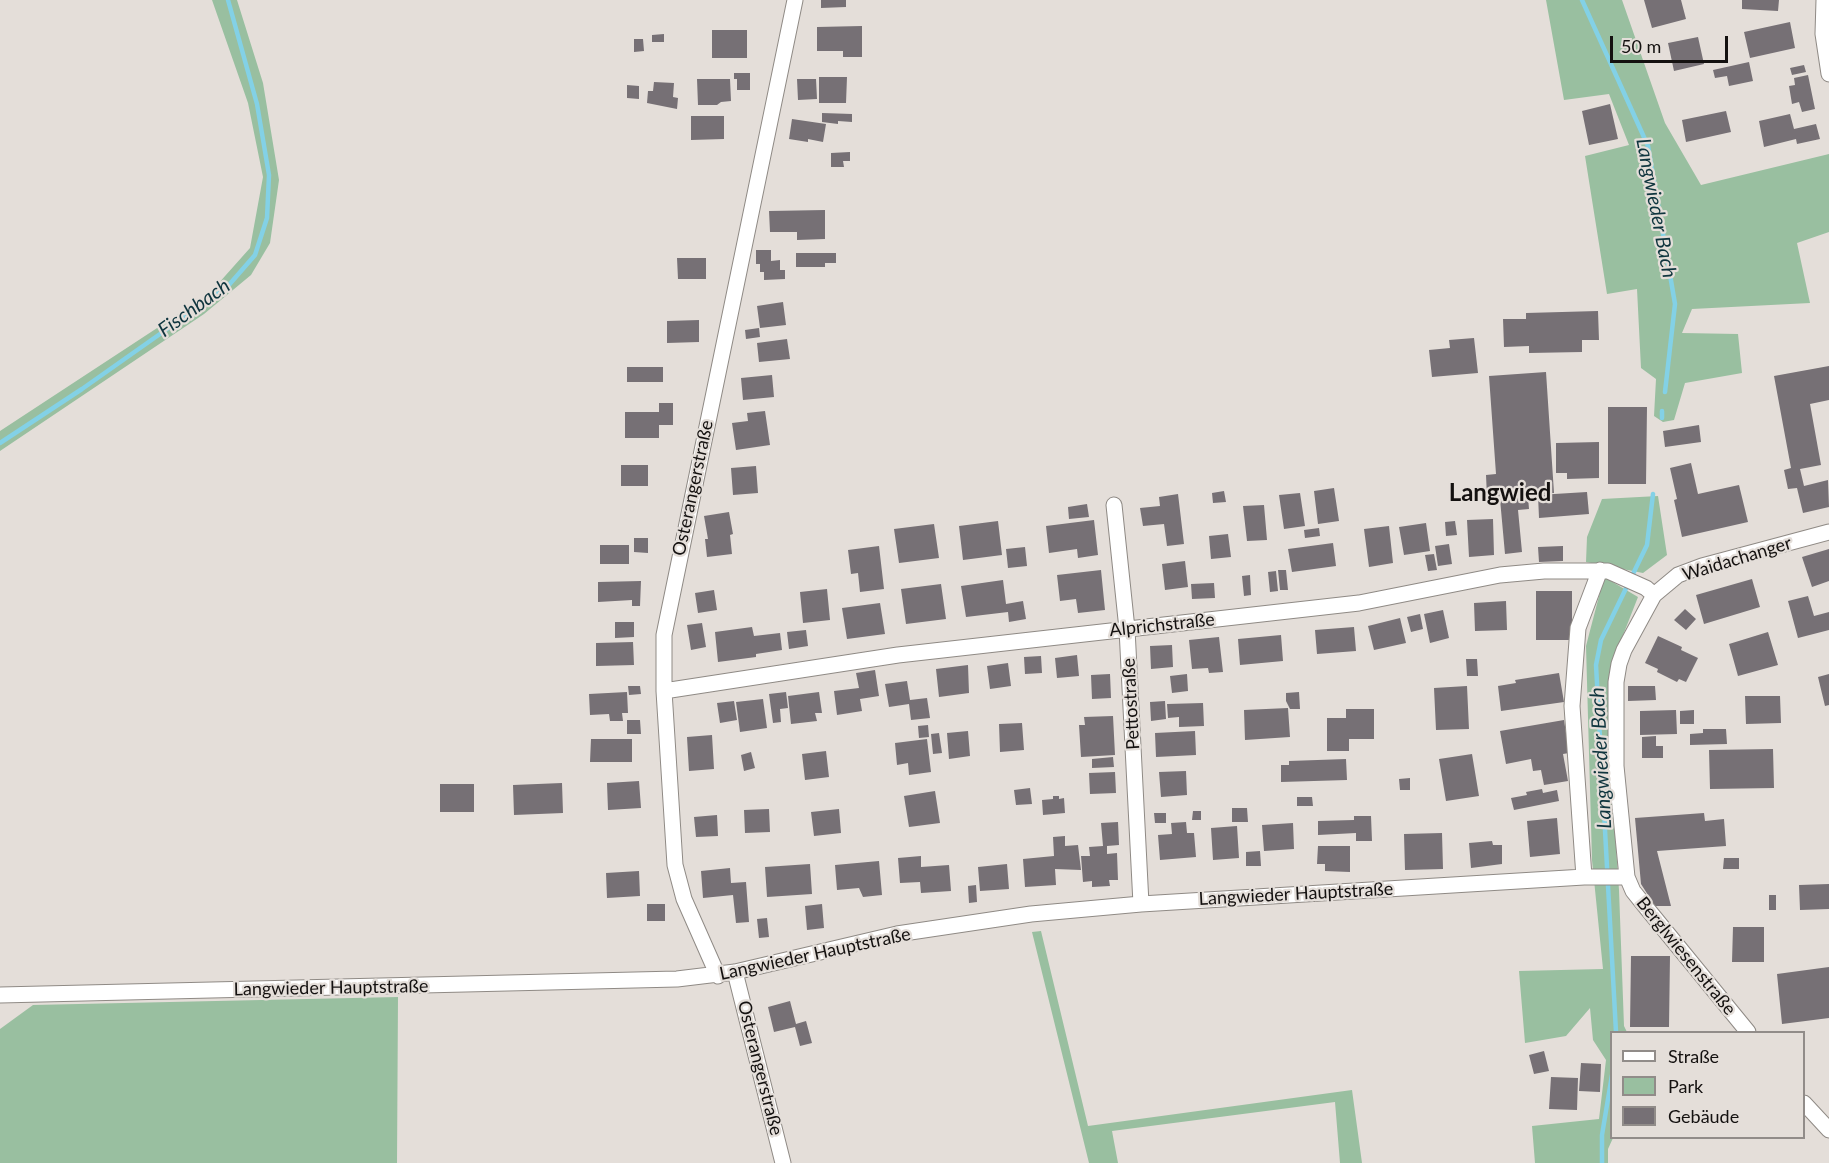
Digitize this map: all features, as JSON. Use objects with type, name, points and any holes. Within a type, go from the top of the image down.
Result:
[{"type":"street","name":"Osterangerstraße","points":[[718,976],[684,899],[675,865],[664,691],[664,635],[795,0]]},
{"type":"street","points":[[1824,0],[1823,34],[1829,74]]},
{"type":"street","name":"Pettostraße","points":[[1114,505],[1127,629],[1141,904]]},
{"type":"street","name":"Waidachanger","points":[[1623,877],[1616,766],[1616,682],[1624,650],[1650,592],[1689,570],[1829,532]]},
{"type":"street","name":"Alprichstraße","points":[[664,691],[898,655],[1359,603],[1500,575],[1600,570],[1617,573],[1650,592]]},
{"type":"street","points":[[1588,877],[1572,706],[1578,628],[1600,570]]},
{"type":"street","name":"Langwieder Hauptstraße","points":[[0,995],[677,979],[718,976],[897,934],[1031,914],[1141,904],[1588,877],[1623,877]]},
{"type":"street","name":"Berglwiesenstraße","points":[[1623,877],[1748,1031]]},
{"type":"street","name":"Osterangerstraße","points":[[735,972],[783,1163]]},
{"type":"street","points":[[1805,1105],[1829,1130]]},
{"type":"green space","points":[[212,0],[237,0],[263,83],[279,180],[270,243],[251,275],[204,314],[0,451],[0,431],[209,294],[250,248],[263,177],[248,103]]},
{"type":"green space","points":[[1546,0],[1622,0],[1665,123],[1701,185],[1829,154],[1829,232],[1797,243],[1810,303],[1692,309],[1682,333],[1738,334],[1742,373],[1685,383],[1674,420],[1663,422],[1654,416],[1656,379],[1641,368],[1637,289],[1607,294],[1585,156],[1629,145],[1609,94],[1564,100]]},
{"type":"green space","points":[[1658,496],[1667,555],[1643,573],[1586,562],[1587,537],[1602,499]]},
{"type":"green space","points":[[1604,577],[1638,597],[1616,653],[1611,776],[1619,890],[1624,1026],[1626,1031],[1610,1031],[1610,1139],[1613,1139],[1608,1149],[1608,1163],[1535,1163],[1532,1126],[1599,1119],[1606,1060],[1593,1040],[1590,1008],[1566,1036],[1525,1043],[1519,971],[1603,969],[1592,860],[1586,646]]},
{"type":"green space","points":[[1041,931],[1088,1126],[1352,1090],[1362,1163],[1340,1163],[1335,1102],[1112,1131],[1118,1163],[1089,1163],[1032,932]]},
{"type":"green space","points":[[398,997],[397,1163],[0,1163],[0,1029],[33,1005]]},
{"type":"building","points":[[821,0],[846,0],[846,7],[821,8]]},
{"type":"building","points":[[1644,0],[1681,0],[1686,19],[1652,28]]},
{"type":"building","points":[[1742,0],[1779,0],[1778,11],[1742,9]]},
{"type":"building","points":[[1790,22],[1795,48],[1750,58],[1744,32]]},
{"type":"building","points":[[862,26],[862,57],[843,57],[843,51],[817,51],[817,27]]},
{"type":"building","points":[[712,30],[747,30],[747,58],[712,58]]},
{"type":"building","points":[[664,34],[664,42],[652,42],[652,35]]},
{"type":"building","points":[[1698,37],[1704,64],[1674,71],[1668,43]]},
{"type":"building","points":[[634,39],[643,39],[644,51],[634,52]]},
{"type":"building","points":[[1749,62],[1753,81],[1729,86],[1727,76],[1715,78],[1713,70]]},
{"type":"building","points":[[1804,65],[1806,72],[1792,75],[1790,68]]},
{"type":"building","points":[[734,73],[750,73],[750,90],[737,90],[737,79],[734,79]]},
{"type":"building","points":[[1808,75],[1815,109],[1802,112],[1799,102],[1792,104],[1789,86],[1795,85],[1794,78]]},
{"type":"building","points":[[819,77],[847,77],[846,103],[819,103]]},
{"type":"building","points":[[697,79],[730,79],[731,101],[717,105],[698,105]]},
{"type":"building","points":[[797,79],[816,79],[817,99],[798,100]]},
{"type":"building","points":[[654,82],[674,83],[673,97],[678,98],[677,109],[647,103],[648,91],[653,91]]},
{"type":"building","points":[[627,85],[639,86],[639,99],[627,98]]},
{"type":"building","points":[[1610,104],[1618,139],[1589,145],[1582,111]]},
{"type":"building","points":[[1726,111],[1731,132],[1686,142],[1682,120]]},
{"type":"building","points":[[822,113],[852,114],[852,122],[838,121],[838,124],[822,122]]},
{"type":"building","points":[[1790,114],[1794,129],[1816,124],[1820,139],[1797,144],[1796,139],[1764,147],[1759,121]]},
{"type":"building","points":[[691,116],[724,116],[724,139],[691,140]]},
{"type":"building","points":[[792,119],[826,124],[823,142],[789,139]]},
{"type":"building","points":[[850,152],[850,161],[843,161],[844,167],[831,167],[831,153]]},
{"type":"building","points":[[825,210],[825,239],[797,240],[797,232],[770,232],[769,211]]},
{"type":"building","points":[[756,250],[771,250],[771,261],[780,260],[780,270],[785,270],[785,279],[764,280],[764,272],[760,272],[760,264],[756,264]]},
{"type":"building","points":[[796,253],[836,253],[836,263],[825,263],[825,267],[796,267]]},
{"type":"building","points":[[677,258],[706,258],[706,279],[678,279]]},
{"type":"building","points":[[783,302],[786,325],[760,328],[757,306]]},
{"type":"building","points":[[1598,311],[1599,340],[1582,340],[1582,352],[1529,353],[1529,346],[1504,347],[1503,319],[1526,319],[1526,313]]},
{"type":"building","points":[[699,320],[699,342],[667,343],[667,321]]},
{"type":"building","points":[[759,328],[760,337],[746,339],[745,330]]},
{"type":"building","points":[[1474,338],[1478,373],[1432,377],[1429,350],[1450,348],[1449,340]]},
{"type":"building","points":[[787,339],[790,359],[759,362],[757,343]]},
{"type":"building","points":[[1829,366],[1829,400],[1810,404],[1821,465],[1800,469],[1804,486],[1828,480],[1829,507],[1803,513],[1797,488],[1788,489],[1784,470],[1791,468],[1774,376]]},
{"type":"building","points":[[627,367],[663,367],[663,382],[627,382]]},
{"type":"building","points":[[1546,372],[1554,493],[1487,497],[1486,475],[1496,474],[1489,376]]},
{"type":"building","points":[[772,375],[774,397],[743,400],[741,378]]},
{"type":"building","points":[[659,403],[673,403],[673,425],[659,425],[659,438],[625,438],[625,412],[659,412]]},
{"type":"building","points":[[1608,407],[1647,407],[1646,484],[1608,484]]},
{"type":"building","points":[[765,411],[770,445],[736,450],[732,423],[748,421],[747,413]]},
{"type":"building","points":[[1699,425],[1701,442],[1665,447],[1663,431]]},
{"type":"building","points":[[1599,442],[1599,478],[1567,479],[1567,473],[1556,473],[1556,443]]},
{"type":"building","points":[[1691,463],[1698,494],[1739,485],[1748,522],[1682,537],[1670,468]]},
{"type":"building","points":[[621,465],[648,465],[648,486],[621,486]]},
{"type":"building","points":[[756,466],[758,493],[733,495],[731,468]]},
{"type":"building","points":[[1334,488],[1339,521],[1318,524],[1314,491]]},
{"type":"building","points":[[1224,491],[1226,502],[1213,503],[1212,493]]},
{"type":"building","points":[[1587,492],[1589,514],[1539,518],[1538,495]]},
{"type":"building","points":[[1300,493],[1305,526],[1284,529],[1279,495]]},
{"type":"building","points":[[1178,494],[1184,544],[1167,546],[1164,524],[1143,526],[1140,508],[1160,506],[1159,497]]},
{"type":"building","points":[[1528,497],[1529,509],[1518,510],[1522,552],[1505,554],[1500,499]]},
{"type":"building","points":[[1087,504],[1089,517],[1069,519],[1068,507]]},
{"type":"building","points":[[1264,505],[1267,540],[1247,541],[1243,506]]},
{"type":"building","points":[[729,512],[733,534],[730,535],[732,554],[707,557],[705,539],[708,539],[704,516]]},
{"type":"building","points":[[1493,519],[1494,555],[1469,557],[1467,520]]},
{"type":"building","points":[[1094,520],[1098,555],[1078,558],[1077,549],[1049,553],[1046,526]]},
{"type":"building","points":[[998,521],[1002,555],[963,560],[959,526]]},
{"type":"building","points":[[1455,521],[1457,535],[1446,536],[1445,522]]},
{"type":"building","points":[[1426,523],[1430,551],[1404,555],[1399,527]]},
{"type":"building","points":[[934,524],[939,558],[899,563],[894,529]]},
{"type":"building","points":[[1389,526],[1393,563],[1369,567],[1364,529]]},
{"type":"building","points":[[1319,528],[1320,536],[1305,538],[1304,530]]},
{"type":"building","points":[[1228,534],[1231,557],[1211,559],[1209,536]]},
{"type":"building","points":[[634,538],[648,538],[648,553],[634,552]]},
{"type":"building","points":[[1333,543],[1336,566],[1292,572],[1288,549]]},
{"type":"building","points":[[1449,544],[1452,564],[1438,566],[1435,546]]},
{"type":"building","points":[[600,545],[629,545],[629,564],[600,564]]},
{"type":"building","points":[[879,546],[884,589],[860,592],[858,573],[851,574],[848,550]]},
{"type":"building","points":[[1563,546],[1563,561],[1539,562],[1538,547]]},
{"type":"building","points":[[1025,547],[1027,566],[1008,568],[1006,549]]},
{"type":"building","points":[[1829,549],[1829,581],[1812,587],[1802,557]]},
{"type":"building","points":[[1434,554],[1437,570],[1428,571],[1425,555]]},
{"type":"building","points":[[1185,561],[1188,587],[1165,590],[1162,564]]},
{"type":"building","points":[[1101,570],[1105,610],[1078,613],[1076,599],[1060,601],[1057,575]]},
{"type":"building","points":[[1278,570],[1286,570],[1288,590],[1280,590]]},
{"type":"building","points":[[1276,571],[1278,591],[1270,592],[1268,572]]},
{"type":"building","points":[[1250,575],[1251,595],[1244,596],[1242,576]]},
{"type":"building","points":[[1752,579],[1760,607],[1704,624],[1696,595]]},
{"type":"building","points":[[1003,580],[1006,604],[1023,601],[1026,619],[1009,622],[1008,612],[966,617],[961,586]]},
{"type":"building","points":[[641,581],[640,606],[632,606],[632,600],[598,602],[598,582]]},
{"type":"building","points":[[1214,583],[1215,598],[1192,599],[1191,584]]},
{"type":"building","points":[[941,584],[946,619],[906,624],[901,589]]},
{"type":"building","points":[[827,589],[830,620],[803,623],[800,592]]},
{"type":"building","points":[[714,590],[717,610],[698,613],[695,593]]},
{"type":"building","points":[[1536,591],[1572,591],[1572,640],[1536,640]]},
{"type":"building","points":[[1808,596],[1814,616],[1829,612],[1829,630],[1798,638],[1788,601]]},
{"type":"building","points":[[1506,601],[1507,630],[1475,631],[1474,603]]},
{"type":"building","points":[[880,603],[885,634],[847,639],[842,608]]},
{"type":"building","points":[[1685,609],[1696,619],[1686,630],[1674,620]]},
{"type":"building","points":[[1443,610],[1449,638],[1430,643],[1424,614]]},
{"type":"building","points":[[1420,614],[1423,629],[1411,632],[1407,617]]},
{"type":"building","points":[[1400,618],[1406,643],[1374,650],[1368,626]]},
{"type":"building","points":[[615,622],[634,622],[634,637],[615,638]]},
{"type":"building","points":[[702,623],[706,647],[691,650],[687,625]]},
{"type":"building","points":[[752,627],[754,636],[780,633],[782,650],[756,654],[756,657],[718,662],[715,632]]},
{"type":"building","points":[[1354,627],[1356,651],[1317,654],[1315,630]]},
{"type":"building","points":[[806,630],[808,646],[789,649],[787,632]]},
{"type":"building","points":[[1768,632],[1778,665],[1738,676],[1729,644]]},
{"type":"building","points":[[1281,635],[1283,661],[1240,665],[1238,639]]},
{"type":"building","points":[[1658,636],[1682,647],[1681,650],[1698,658],[1686,682],[1679,679],[1677,682],[1645,663]]},
{"type":"building","points":[[1219,637],[1223,672],[1209,673],[1208,668],[1192,669],[1189,640]]},
{"type":"building","points":[[633,642],[634,665],[596,666],[596,643]]},
{"type":"building","points":[[1172,645],[1173,667],[1151,669],[1150,646]]},
{"type":"building","points":[[1077,655],[1079,676],[1057,678],[1055,658]]},
{"type":"building","points":[[1041,656],[1042,673],[1025,674],[1024,657]]},
{"type":"building","points":[[1466,659],[1477,659],[1478,676],[1467,676]]},
{"type":"building","points":[[1008,663],[1011,686],[990,689],[987,666]]},
{"type":"building","points":[[968,665],[969,693],[939,697],[936,669]]},
{"type":"building","points":[[875,670],[879,696],[860,699],[862,711],[837,715],[834,691],[859,688],[856,673]]},
{"type":"building","points":[[1559,673],[1564,702],[1501,711],[1498,686],[1516,683],[1515,680]]},
{"type":"building","points":[[1110,674],[1111,698],[1092,699],[1091,675]]},
{"type":"building","points":[[1187,674],[1188,691],[1172,693],[1170,676]]},
{"type":"building","points":[[1829,674],[1829,705],[1825,706],[1818,677]]},
{"type":"building","points":[[907,681],[910,700],[927,698],[930,718],[911,720],[909,704],[889,707],[885,684]]},
{"type":"building","points":[[628,686],[640,686],[641,694],[629,695]]},
{"type":"building","points":[[1467,686],[1469,729],[1436,730],[1434,688]]},
{"type":"building","points":[[1628,686],[1655,686],[1656,700],[1628,701]]},
{"type":"building","points":[[627,692],[628,713],[622,713],[623,721],[610,721],[609,714],[590,715],[589,694]]},
{"type":"building","points":[[786,692],[788,708],[780,709],[781,722],[773,723],[769,694]]},
{"type":"building","points":[[819,692],[822,713],[815,713],[817,721],[791,724],[788,696]]},
{"type":"building","points":[[1299,692],[1300,709],[1290,709],[1286,701],[1286,693]]},
{"type":"building","points":[[1745,696],[1780,696],[1781,723],[1746,724]]},
{"type":"building","points":[[763,699],[767,728],[740,732],[736,702]]},
{"type":"building","points":[[734,701],[737,720],[720,723],[717,703]]},
{"type":"building","points":[[1165,701],[1166,719],[1151,721],[1150,702]]},
{"type":"building","points":[[1203,703],[1204,726],[1179,727],[1179,717],[1168,718],[1167,704]]},
{"type":"building","points":[[1288,708],[1290,737],[1245,740],[1244,710]]},
{"type":"building","points":[[1346,709],[1374,709],[1374,739],[1349,739],[1349,751],[1327,751],[1327,718],[1346,718]]},
{"type":"building","points":[[1676,710],[1677,734],[1640,735],[1640,711]]},
{"type":"building","points":[[1694,710],[1694,724],[1680,724],[1680,711]]},
{"type":"building","points":[[1113,716],[1115,755],[1081,757],[1079,725],[1085,725],[1084,717]]},
{"type":"building","points":[[627,720],[640,720],[641,734],[627,734]]},
{"type":"building","points":[[1564,720],[1569,753],[1563,754],[1568,781],[1544,785],[1541,770],[1533,771],[1531,759],[1506,764],[1500,731]]},
{"type":"building","points":[[1022,723],[1024,750],[1000,752],[999,724]]},
{"type":"building","points":[[928,725],[929,737],[919,738],[918,726]]},
{"type":"building","points":[[1703,729],[1726,729],[1727,744],[1690,745],[1690,734],[1703,733]]},
{"type":"building","points":[[968,731],[970,756],[949,759],[947,733]]},
{"type":"building","points":[[1195,731],[1196,755],[1156,757],[1155,733]]},
{"type":"building","points":[[939,733],[942,753],[933,754],[931,734]]},
{"type":"building","points":[[712,735],[714,769],[689,771],[687,737]]},
{"type":"building","points":[[1656,736],[1656,746],[1663,746],[1663,758],[1642,758],[1642,737]]},
{"type":"building","points":[[591,739],[632,739],[632,762],[590,762]]},
{"type":"building","points":[[927,739],[931,772],[909,775],[908,763],[897,765],[895,743]]},
{"type":"building","points":[[1773,749],[1774,788],[1710,789],[1709,750]]},
{"type":"building","points":[[826,751],[829,777],[805,780],[802,754]]},
{"type":"building","points":[[751,752],[755,768],[744,771],[741,755]]},
{"type":"building","points":[[1472,754],[1479,796],[1446,801],[1439,759]]},
{"type":"building","points":[[1113,757],[1114,767],[1092,768],[1092,759]]},
{"type":"building","points":[[1346,759],[1347,780],[1281,782],[1281,765],[1289,765],[1289,761]]},
{"type":"building","points":[[1186,771],[1187,795],[1161,797],[1159,772]]},
{"type":"building","points":[[1115,772],[1116,793],[1090,794],[1089,773]]},
{"type":"building","points":[[1410,778],[1410,790],[1400,790],[1399,779]]},
{"type":"building","points":[[639,781],[641,808],[608,810],[607,783]]},
{"type":"building","points":[[562,783],[563,813],[514,815],[513,785]]},
{"type":"building","points":[[440,784],[474,784],[474,812],[440,812]]},
{"type":"building","points":[[1030,788],[1032,804],[1016,805],[1014,790]]},
{"type":"building","points":[[1542,789],[1543,793],[1557,790],[1559,801],[1514,810],[1511,798]]},
{"type":"building","points":[[935,791],[940,823],[909,827],[904,796]]},
{"type":"building","points":[[1053,796],[1059,796],[1059,799],[1064,798],[1065,813],[1043,815],[1042,800],[1053,799]]},
{"type":"building","points":[[1297,797],[1312,797],[1313,806],[1297,806]]},
{"type":"building","points":[[1232,808],[1247,808],[1248,822],[1232,822]]},
{"type":"building","points":[[769,809],[770,832],[745,833],[744,810]]},
{"type":"building","points":[[839,809],[841,833],[814,836],[811,812]]},
{"type":"building","points":[[1193,811],[1201,811],[1201,820],[1192,820]]},
{"type":"building","points":[[1154,813],[1166,813],[1166,823],[1155,823]]},
{"type":"building","points":[[1704,813],[1705,821],[1724,819],[1726,846],[1657,851],[1671,906],[1655,906],[1641,884],[1635,818]]},
{"type":"building","points":[[717,815],[718,836],[696,837],[694,817]]},
{"type":"building","points":[[1354,816],[1371,816],[1372,841],[1356,841],[1356,833],[1318,835],[1318,821],[1354,820]]},
{"type":"building","points":[[1557,818],[1560,854],[1530,857],[1527,821]]},
{"type":"building","points":[[1118,822],[1119,845],[1107,846],[1107,854],[1117,853],[1118,880],[1109,880],[1110,886],[1092,887],[1092,881],[1083,882],[1081,856],[1090,856],[1089,847],[1103,846],[1101,823]]},
{"type":"building","points":[[1186,822],[1187,833],[1194,833],[1196,857],[1160,860],[1158,835],[1172,834],[1171,823]]},
{"type":"building","points":[[1293,823],[1294,849],[1264,851],[1262,825]]},
{"type":"building","points":[[1237,826],[1239,858],[1213,860],[1211,828]]},
{"type":"building","points":[[1442,833],[1443,869],[1405,870],[1404,834]]},
{"type":"building","points":[[1065,836],[1065,846],[1078,845],[1081,870],[1055,869],[1056,885],[1025,887],[1023,859],[1054,856],[1053,837]]},
{"type":"building","points":[[1492,841],[1493,845],[1502,845],[1502,864],[1471,868],[1469,843]]},
{"type":"building","points":[[1318,846],[1350,846],[1350,872],[1325,871],[1325,864],[1317,864]]},
{"type":"building","points":[[1260,851],[1261,866],[1246,866],[1246,852]]},
{"type":"building","points":[[921,856],[921,867],[949,865],[951,891],[921,893],[920,882],[900,883],[898,858]]},
{"type":"building","points":[[1724,858],[1739,858],[1739,869],[1723,869]]},
{"type":"building","points":[[879,861],[882,895],[863,897],[859,888],[837,890],[835,865]]},
{"type":"building","points":[[810,864],[812,894],[767,897],[765,867]]},
{"type":"building","points":[[1007,864],[1009,889],[980,891],[978,867]]},
{"type":"building","points":[[730,868],[731,883],[746,882],[749,922],[736,923],[733,895],[703,898],[701,871]]},
{"type":"building","points":[[639,871],[640,896],[607,898],[606,873]]},
{"type":"building","points":[[1829,884],[1829,909],[1800,910],[1799,885]]},
{"type":"building","points":[[976,885],[977,902],[969,903],[968,886]]},
{"type":"building","points":[[1769,895],[1776,895],[1776,910],[1769,910]]},
{"type":"building","points":[[647,904],[665,904],[665,921],[647,921]]},
{"type":"building","points":[[822,904],[824,928],[807,930],[805,906]]},
{"type":"building","points":[[767,918],[769,937],[759,938],[757,919]]},
{"type":"building","points":[[1733,927],[1764,927],[1764,962],[1732,962]]},
{"type":"building","points":[[1631,956],[1670,956],[1669,1027],[1630,1027]]},
{"type":"building","points":[[1829,967],[1829,1018],[1782,1024],[1777,974]]},
{"type":"building","points":[[790,1001],[796,1024],[806,1021],[812,1043],[800,1046],[795,1027],[774,1032],[768,1007]]},
{"type":"building","points":[[1544,1051],[1549,1071],[1534,1074],[1529,1055]]},
{"type":"building","points":[[1581,1063],[1601,1064],[1600,1092],[1579,1091]]},
{"type":"building","points":[[1551,1077],[1578,1078],[1577,1110],[1549,1109]]},
{"type":"waterway","name":"Fischbach","points":[[0,443],[82,389],[228,286],[255,255],[267,218],[269,175],[257,104],[228,0]]},
{"type":"waterway","name":"Langwieder Bach","points":[[1582,0],[1648,146],[1675,304],[1665,392]]},
{"type":"waterway","name":"Langwieder Bach","points":[[1662,411],[1662,418]]},
{"type":"waterway","name":"Langwieder Bach","points":[[1616,1031],[1596,665],[1601,640],[1647,545],[1653,494]]},
{"type":"waterway","name":"Langwieder Bach","points":[[1602,1163],[1602,1135],[1610,1087]]},
{"type":"district","name":"Langwied","points":[[1500,493]]}]
